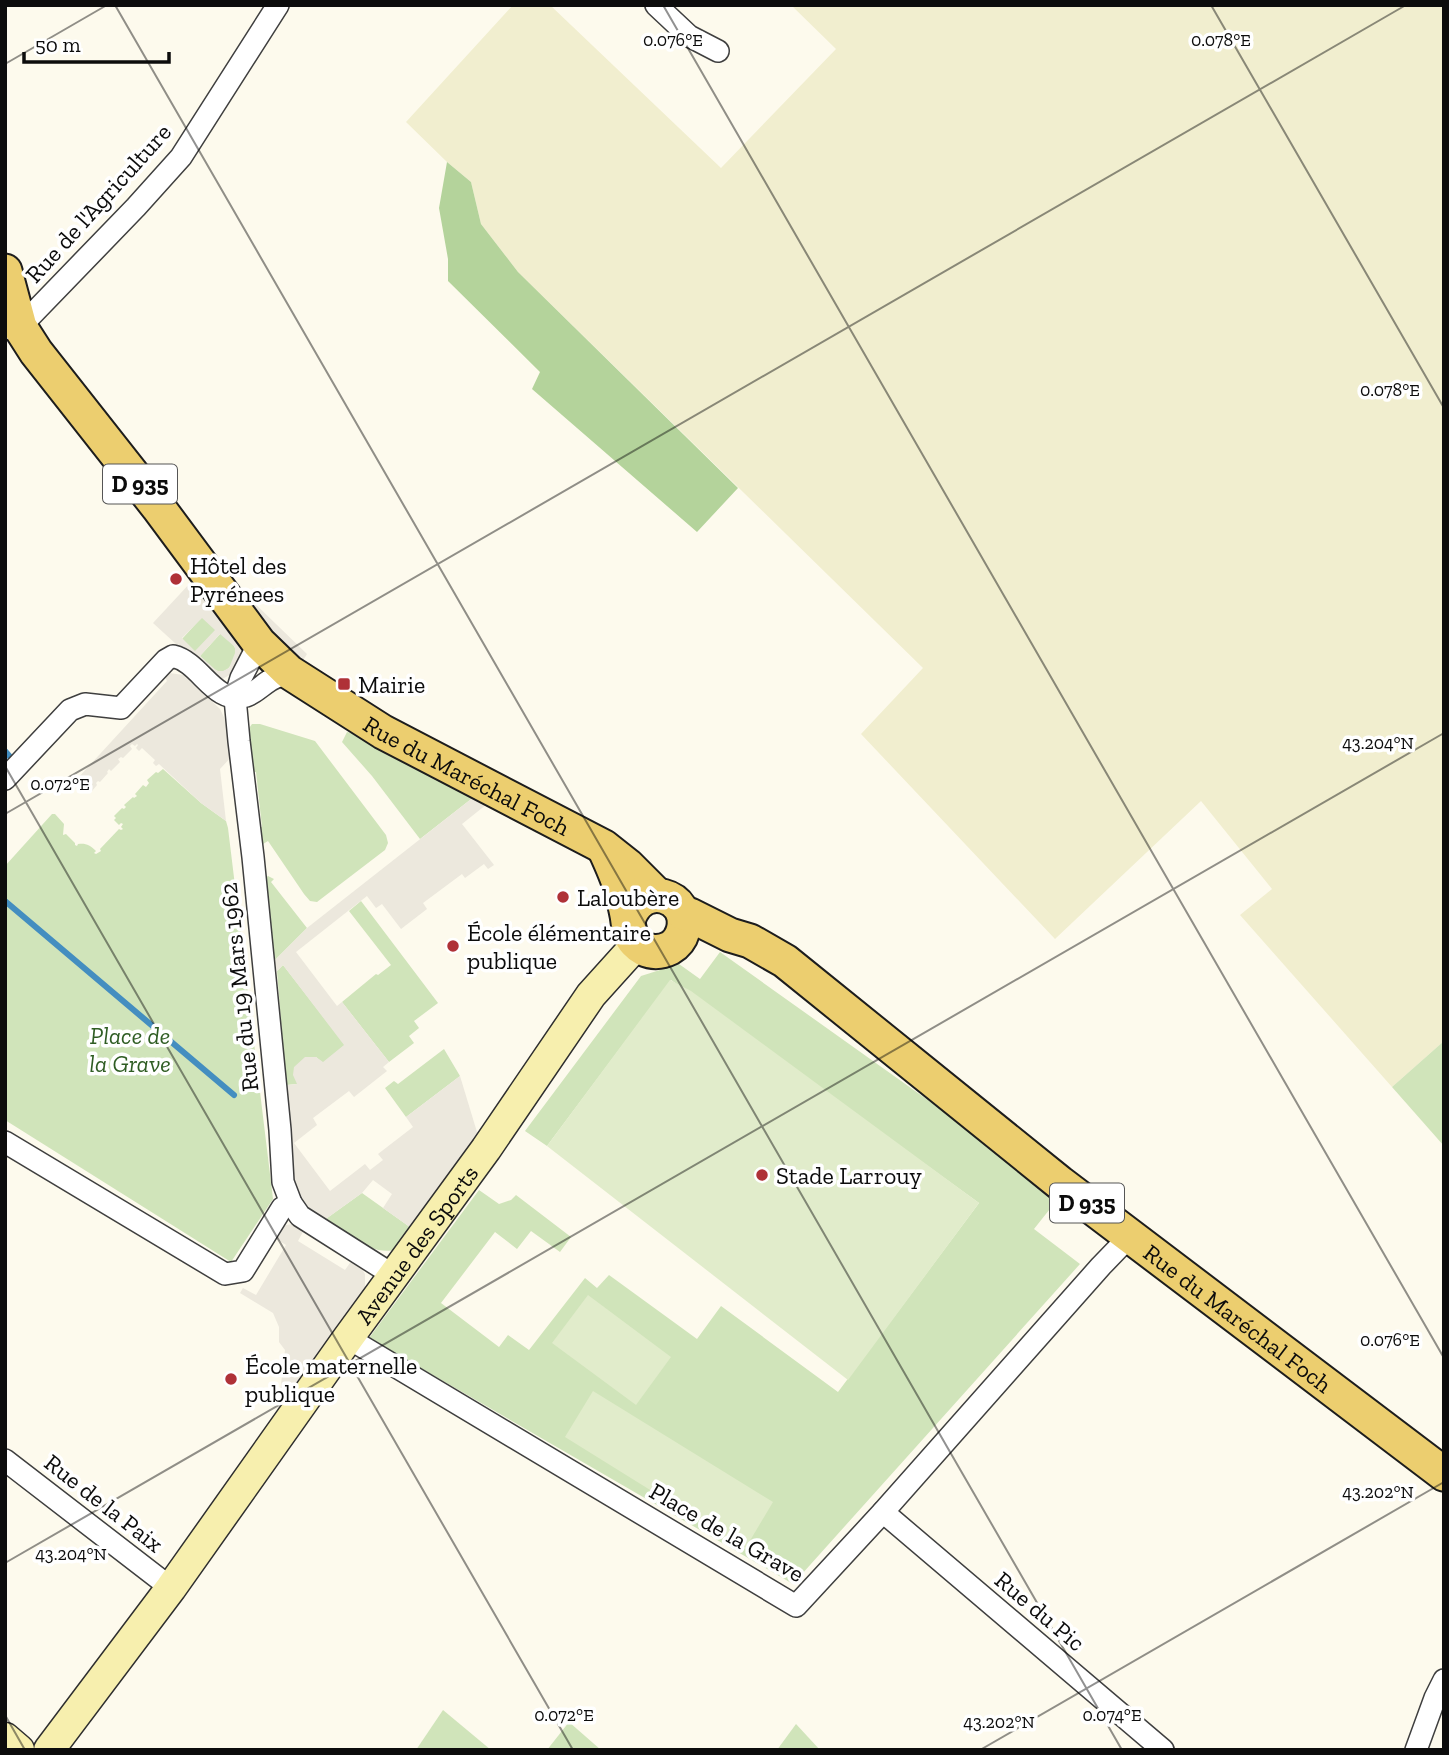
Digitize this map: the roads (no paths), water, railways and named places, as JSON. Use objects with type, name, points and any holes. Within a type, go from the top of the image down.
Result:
[{"type":"main road","name":"Rue du Maréchal Foch","points":[[5,271],[13,328],[36,352],[158,507],[259,643],[289,672],[383,732],[604,847],[628,866],[672,918],[690,915],[730,935],[750,941],[785,961],[1049,1174],[1444,1474]]},
{"type":"main road","points":[[604,847],[619,883],[633,933],[646,950],[667,950],[672,918],[649,897],[641,900],[631,913],[633,933]]},
{"type":"main road","name":"Avenue des Sports","points":[[49,1750],[171,1588],[393,1275],[486,1149],[633,933]]},
{"type":"main road","points":[[5,1738],[19,1750]]},
{"type":"street","name":"Rue de l'Agriculture","points":[[13,328],[136,207],[181,157],[278,5]]},
{"type":"street","points":[[656,5],[689,36],[718,51]]},
{"type":"street","name":"Rue du 19 Mars 1962","points":[[259,643],[244,671],[235,698],[278,1104],[283,1182],[291,1203]]},
{"type":"street","points":[[5,779],[70,710],[85,704],[121,708],[166,660],[173,656],[188,663],[223,695],[235,698],[250,695],[269,681],[289,672]]},
{"type":"street","points":[[5,1143],[225,1274],[243,1271],[282,1208],[291,1203],[300,1216],[393,1275]]},
{"type":"street","name":"Place de la Grave","points":[[348,1338],[796,1606],[1130,1236]]},
{"type":"street","name":"Rue de la Paix","points":[[5,1460],[171,1588]]},
{"type":"street","name":"Rue du Pic","points":[[883,1512],[1163,1750]]},
{"type":"street","points":[[1416,1750],[1444,1680]]},
{"type":"waterway","points":[[5,751],[11,758]]},
{"type":"waterway","points":[[5,901],[234,1095]]},
{"type":"place","name":"Hôtel des Pyrénees","points":[[176,579]]},
{"type":"place","name":"Mairie","points":[[344,684]]},
{"type":"place","name":"Laloubère","points":[[563,897]]},
{"type":"place","name":"École élémentaire publique","points":[[453,946]]},
{"type":"place","name":"Stade Larrouy","points":[[762,1175]]},
{"type":"place","name":"École maternelle publique","points":[[231,1379]]}]
